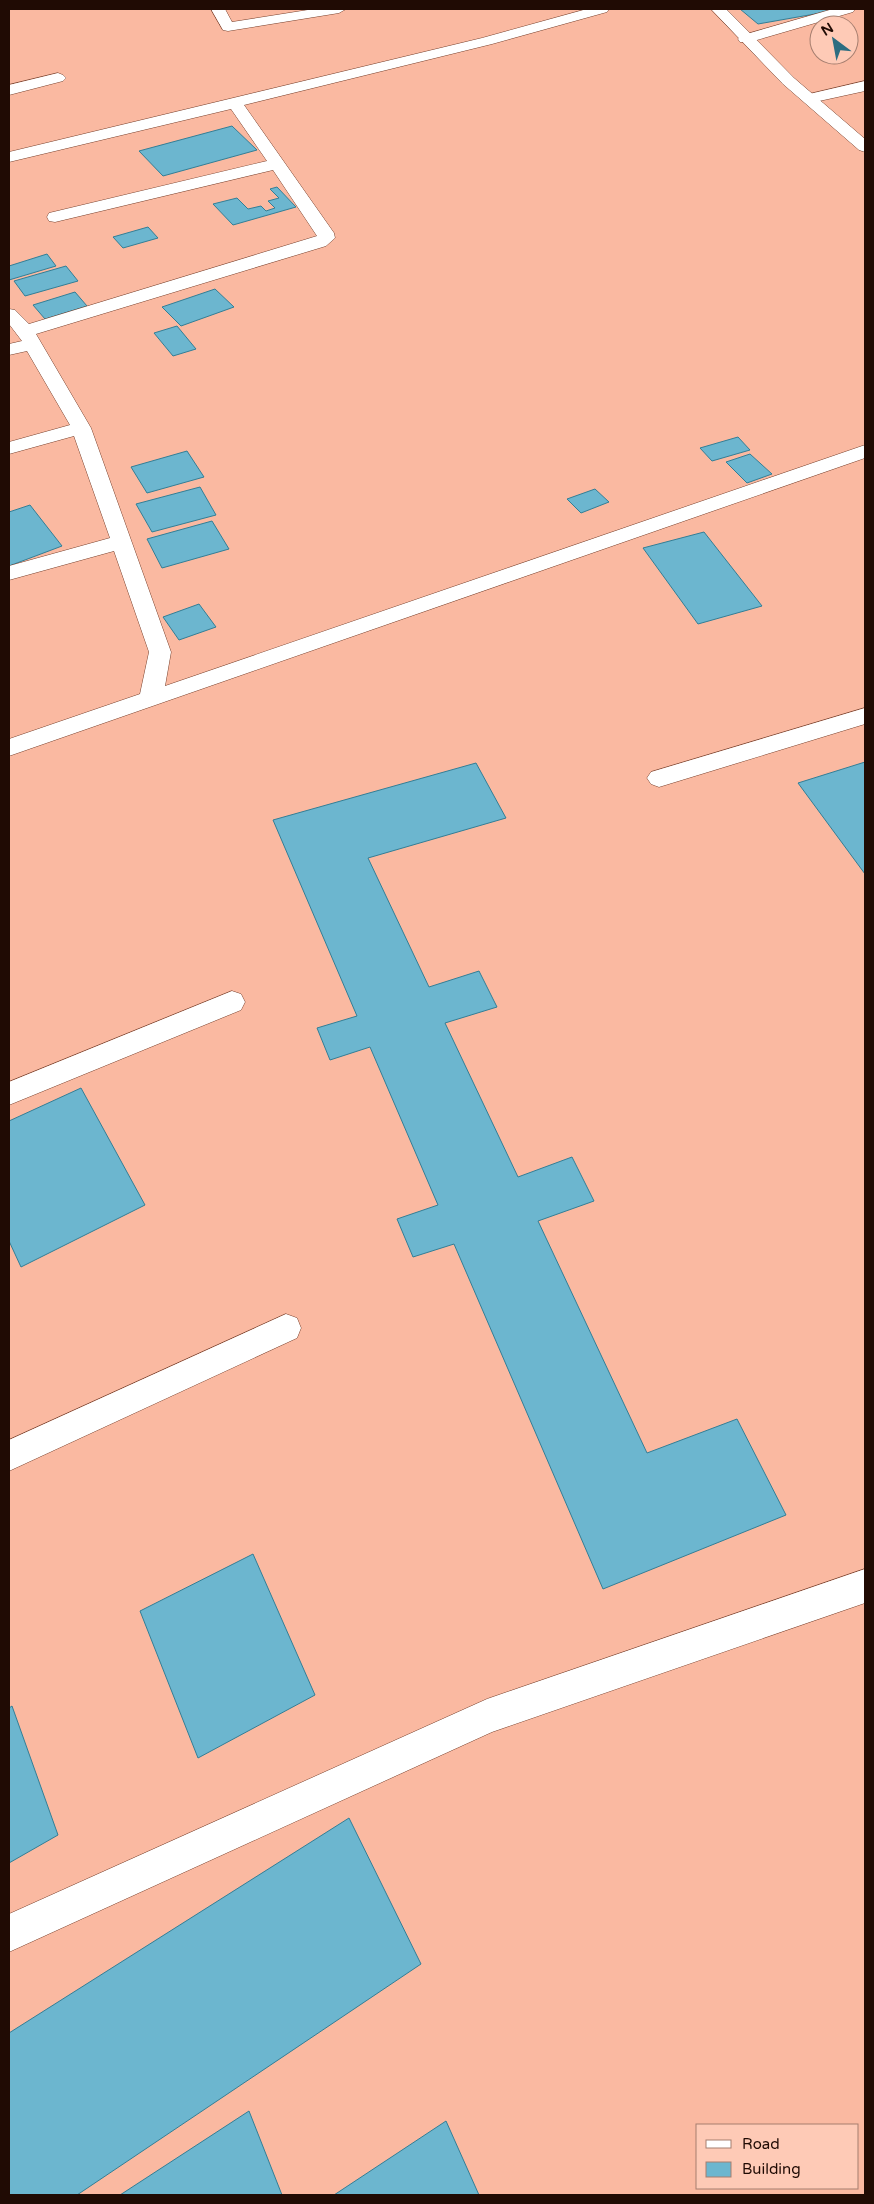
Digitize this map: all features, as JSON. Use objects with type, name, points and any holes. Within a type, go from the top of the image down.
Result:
[{"type":"street","points":[[218,9],[228,27],[339,9]]},
{"type":"street","points":[[9,158],[385,67],[576,12],[602,9]]},
{"type":"street","points":[[718,9],[745,39],[865,147]]},
{"type":"street","points":[[745,39],[848,9]]},
{"type":"street","points":[[9,90],[58,78]]},
{"type":"street","points":[[810,98],[865,86]]},
{"type":"street","points":[[9,350],[28,338],[320,242],[326,238],[325,233],[235,103]]},
{"type":"street","points":[[55,217],[278,164]]},
{"type":"street","points":[[9,314],[28,338],[81,428],[160,652],[151,697]]},
{"type":"street","points":[[9,448],[81,428]]},
{"type":"street","points":[[9,748],[151,697],[865,451]]},
{"type":"street","points":[[9,572],[122,542]]},
{"type":"street","points":[[659,778],[865,716]]},
{"type":"street","points":[[9,1094],[232,1002]]},
{"type":"street","points":[[9,1456],[286,1328]]},
{"type":"street","points":[[9,1933],[487,1716],[865,1586]]},
{"type":"building","points":[[740,9],[829,9],[832,11],[809,15],[758,24]]},
{"type":"building","points":[[232,126],[257,150],[163,176],[139,151]]},
{"type":"building","points":[[277,187],[296,207],[233,225],[213,204],[237,198],[248,209],[261,206],[266,211],[275,208],[268,201],[279,198],[270,189]]},
{"type":"building","points":[[148,227],[158,238],[123,248],[113,237]]},
{"type":"building","points":[[47,254],[56,266],[9,280],[9,266]]},
{"type":"building","points":[[66,266],[78,281],[25,296],[14,281]]},
{"type":"building","points":[[215,289],[234,307],[181,326],[162,307]]},
{"type":"building","points":[[75,292],[87,306],[45,319],[33,305]]},
{"type":"building","points":[[177,326],[196,349],[173,356],[154,333]]},
{"type":"building","points":[[738,437],[750,450],[712,461],[700,448]]},
{"type":"building","points":[[187,451],[204,477],[147,493],[131,467]]},
{"type":"building","points":[[750,454],[772,474],[747,483],[726,462]]},
{"type":"building","points":[[200,487],[216,515],[152,532],[136,504]]},
{"type":"building","points":[[595,489],[609,502],[581,513],[567,499]]},
{"type":"building","points":[[30,505],[62,546],[9,566],[9,512]]},
{"type":"building","points":[[212,521],[229,549],[162,568],[147,539]]},
{"type":"building","points":[[704,532],[762,606],[698,624],[643,548]]},
{"type":"building","points":[[199,604],[216,627],[179,640],[163,617]]},
{"type":"building","points":[[865,762],[865,874],[798,783]]},
{"type":"building","points":[[476,763],[506,818],[368,858],[429,987],[479,971],[497,1007],[445,1023],[518,1177],[572,1157],[594,1201],[538,1221],[647,1453],[737,1419],[786,1515],[603,1589],[454,1244],[413,1257],[397,1219],[438,1205],[370,1047],[330,1060],[317,1028],[357,1016],[273,820]]},
{"type":"building","points":[[81,1088],[145,1205],[21,1267],[9,1241],[9,1121]]},
{"type":"building","points":[[253,1554],[315,1695],[198,1758],[140,1611]]},
{"type":"building","points":[[12,1706],[58,1835],[9,1863],[9,1708]]},
{"type":"building","points":[[349,1818],[421,1964],[77,2195],[9,2195],[9,2033]]},
{"type":"building","points":[[249,2111],[282,2195],[120,2195]]},
{"type":"building","points":[[446,2121],[479,2195],[334,2195]]}]
